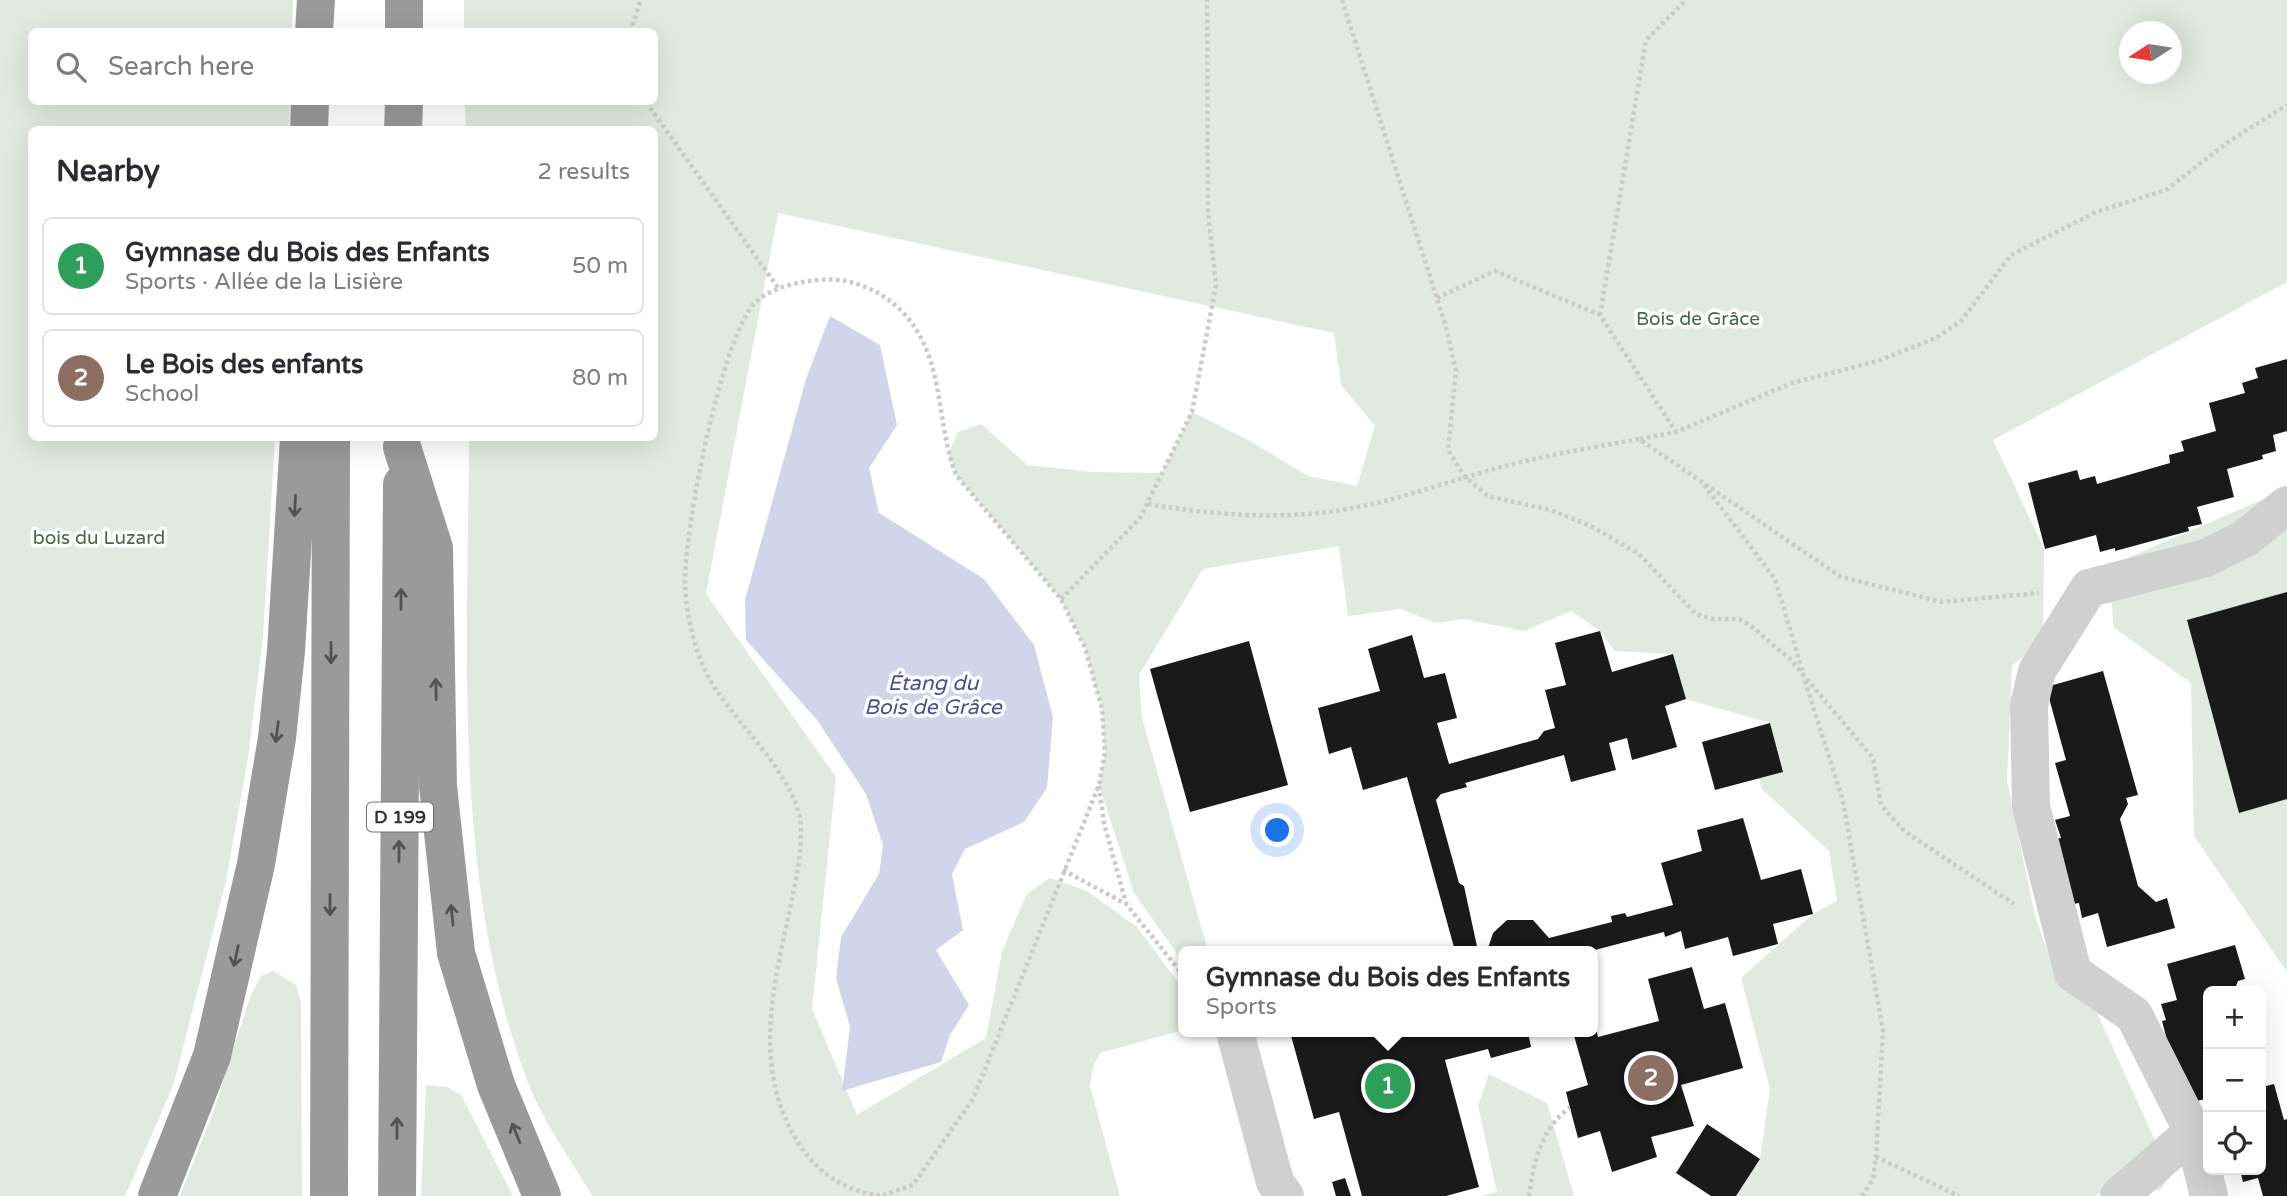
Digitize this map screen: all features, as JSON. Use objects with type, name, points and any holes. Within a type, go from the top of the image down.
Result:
[{"type":"highway","points":[[314,28],[316,0]]},
{"type":"highway","points":[[332,28],[333,0]]},
{"type":"highway","points":[[404,0],[404,28]]},
{"type":"highway","points":[[309,126],[310,105]]},
{"type":"highway","points":[[332,105],[332,126]]},
{"type":"highway","points":[[403,126],[404,105]]},
{"type":"highway","points":[[157,1196],[212,1056],[256,864],[276,738],[286,651],[299,441]]},
{"type":"highway","points":[[329,1196],[331,441]]},
{"type":"highway","points":[[402,442],[434,548],[438,786],[456,953],[496,1085],[542,1196]]},
{"type":"highway","name":"D 199","points":[[397,1196],[402,442]]},
{"type":"street","points":[[2209,1196],[2193,1132],[2134,1015],[2073,973],[2031,807],[2029,705],[2037,671],[2089,588],[2206,558],[2244,539],[2287,505]]},
{"type":"street","points":[[1236,1037],[1275,1182],[1285,1196]]},
{"type":"street","points":[[2119,1196],[2193,1132]]},
{"type":"path","points":[[631,28],[641,0]]},
{"type":"path","points":[[1061,599],[1140,518],[1192,412],[1216,285],[1208,211],[1208,0]]},
{"type":"path","points":[[1342,0],[1437,298],[1456,371],[1448,450],[1465,477],[1488,496],[1550,510],[1589,525],[1639,554],[1696,614],[1712,619],[1740,619],[1790,659],[1873,758],[1881,805],[1904,831],[2018,906],[2056,907]]},
{"type":"path","points":[[1600,316],[1646,40],[1686,0]]},
{"type":"path","points":[[648,105],[779,289]]},
{"type":"path","points":[[1148,504],[1252,516],[1309,514],[1355,507],[1569,451],[1676,432],[1793,383],[1878,361],[1936,338],[1961,321],[2011,255],[2096,212],[2166,190],[2228,142],[2287,105]]},
{"type":"path","points":[[1437,298],[1495,271],[1600,316],[1676,432]]},
{"type":"path","points":[[839,280],[868,286],[899,306],[922,339],[933,373],[948,454],[956,475],[1061,599],[1085,648],[1102,709],[1105,753],[1099,785],[973,1099],[913,1185],[880,1196],[855,1192],[829,1177],[807,1156],[789,1129],[773,1088],[769,1056],[776,971],[800,861],[801,822],[783,778],[715,689],[695,641],[688,613],[687,545],[712,419],[728,358],[753,304],[779,289],[839,280]]},
{"type":"path","points":[[1639,439],[1841,577],[1942,602],[2089,588]]},
{"type":"path","points":[[1701,482],[1775,579],[1843,801],[1883,1031],[1876,1157],[1873,1179],[1862,1196]]},
{"type":"path","points":[[1099,785],[1104,823],[1126,904]]},
{"type":"path","points":[[1063,870],[1126,904],[1178,969]]},
{"type":"path","points":[[1529,1196],[1532,1172],[1544,1141],[1557,1116],[1570,1108]]},
{"type":"path","points":[[1876,1157],[1959,1196]]},
{"type":"green space","name":"bois du Luzard","points":[[0,0],[293,0],[292,28],[28,28],[28,105],[290,105],[289,126],[28,126],[28,441],[275,441],[263,637],[248,758],[226,881],[173,1086],[125,1196],[0,1196]]},
{"type":"green space","name":"Bois de Grâce","points":[[464,0],[2287,0],[2287,282],[1993,440],[2044,549],[2043,641],[2012,666],[2007,781],[2035,916],[2053,967],[2090,997],[2171,1176],[2160,1190],[2102,1191],[2095,1196],[1736,1196],[1760,1159],[1770,1089],[1741,978],[1813,914],[1837,901],[1829,851],[1762,789],[1759,778],[1770,723],[1686,699],[1673,654],[1615,651],[1600,631],[1571,611],[1524,631],[1464,619],[1436,623],[1401,609],[1348,616],[1339,546],[1203,569],[1139,675],[1142,718],[1207,946],[1178,946],[1178,955],[1134,893],[1099,785],[1105,753],[1102,709],[1085,648],[1061,599],[956,475],[948,454],[958,432],[981,424],[1027,465],[1092,472],[1162,473],[1192,412],[1250,441],[1308,476],[1357,486],[1375,426],[1341,385],[1334,333],[778,213],[706,594],[836,777],[812,1009],[857,1115],[986,1038],[1002,952],[1026,895],[1050,878],[1087,891],[1137,927],[1178,982],[1178,1032],[1100,1053],[1093,1067],[1090,1086],[1120,1196],[592,1196],[531,1090],[505,1013],[487,933],[476,851],[470,768],[467,684],[469,441],[658,441],[658,126],[466,126],[465,105],[658,105],[658,28],[464,28]]},
{"type":"green space","points":[[2287,489],[2287,972],[2194,836],[2191,683],[2113,627],[2111,565]]},
{"type":"green space","points":[[273,971],[296,985],[301,1002],[302,1196],[180,1196],[214,1110],[250,997],[261,976]]},
{"type":"green space","points":[[1489,1074],[1547,1103],[1574,1196],[1480,1196],[1497,1192],[1478,1106]]},
{"type":"green space","points":[[426,1085],[447,1087],[461,1095],[513,1196],[421,1196]]},
{"type":"water","name":"Étang du Bois de Grâce","points":[[830,316],[880,345],[897,425],[869,468],[879,513],[984,579],[1034,645],[1053,717],[1047,788],[1024,822],[965,849],[952,874],[963,930],[936,950],[969,1005],[950,1035],[941,1062],[842,1091],[850,1027],[836,978],[841,937],[879,874],[883,845],[866,794],[817,720],[746,640],[745,600],[806,379]]},
{"type":"building","points":[[2287,359],[2287,431],[2273,435],[2276,451],[2262,455],[2263,459],[2227,469],[2234,497],[2197,507],[2202,524],[2188,527],[2189,531],[2115,551],[2115,548],[2100,552],[2096,535],[2045,549],[2028,483],[2077,470],[2080,480],[2095,476],[2097,484],[2170,463],[2169,455],[2184,451],[2181,441],[2216,431],[2209,403],[2245,393],[2242,383],[2258,378],[2255,368]]},
{"type":"building","points":[[2287,592],[2287,799],[2239,813],[2187,620]]},
{"type":"building","points":[[1600,631],[1612,672],[1673,654],[1686,699],[1665,706],[1677,747],[1632,760],[1627,738],[1609,743],[1616,770],[1571,782],[1564,755],[1465,783],[1467,787],[1441,794],[1436,800],[1459,883],[1464,886],[1477,946],[1454,946],[1407,777],[1363,790],[1351,747],[1329,754],[1318,708],[1380,691],[1368,649],[1412,635],[1424,678],[1445,673],[1457,718],[1437,723],[1449,764],[1538,739],[1544,731],[1555,728],[1545,690],[1566,685],[1555,643]]},
{"type":"building","points":[[1249,641],[1288,785],[1190,812],[1150,669]]},
{"type":"building","points":[[2103,671],[2138,795],[2126,798],[2128,804],[2120,819],[2138,886],[2156,902],[2167,898],[2175,928],[2107,947],[2098,913],[2082,918],[2079,903],[2073,904],[2055,839],[2061,838],[2055,820],[2070,816],[2055,763],[2066,760],[2046,687]]},
{"type":"building","points":[[1770,723],[1783,772],[1715,790],[1702,742]]},
{"type":"building","points":[[1743,818],[1761,880],[1801,869],[1813,914],[1773,924],[1778,944],[1733,956],[1728,937],[1685,949],[1681,931],[1665,937],[1664,932],[1598,949],[1598,946],[1489,946],[1493,933],[1507,920],[1533,920],[1549,938],[1612,922],[1611,916],[1625,913],[1627,917],[1673,905],[1661,863],[1702,851],[1697,830]]},
{"type":"building","points":[[2235,945],[2245,979],[2238,981],[2236,986],[2203,986],[2203,1100],[2189,1103],[2180,1089],[2162,1021],[2166,1020],[2161,1004],[2177,1000],[2167,964]]},
{"type":"building","points":[[1692,967],[1704,1009],[1725,1003],[1743,1068],[1681,1085],[1694,1126],[1651,1137],[1657,1157],[1612,1172],[1600,1131],[1578,1138],[1566,1092],[1588,1085],[1574,1037],[1598,1037],[1659,1021],[1648,979]]},
{"type":"building","points":[[1291,1037],[1529,1037],[1531,1047],[1491,1058],[1488,1049],[1445,1060],[1479,1187],[1446,1196],[1362,1196],[1339,1112],[1314,1119]]},
{"type":"building","points":[[2274,1084],[2284,1120],[2287,1119],[2287,1196],[2263,1196],[2258,1178],[2243,1182],[2241,1175],[2266,1175],[2266,1086]]},
{"type":"building","points":[[1707,1124],[1760,1159],[1736,1196],[1711,1196],[1676,1173]]},
{"type":"building","points":[[1345,1178],[1351,1196],[1336,1196],[1332,1182]]},
{"type":"place","name":"Le Bois des enfants","points":[[1651,1078]]},
{"type":"place","name":"Gymnase du Bois des Enfants","points":[[1388,1086]]}]
